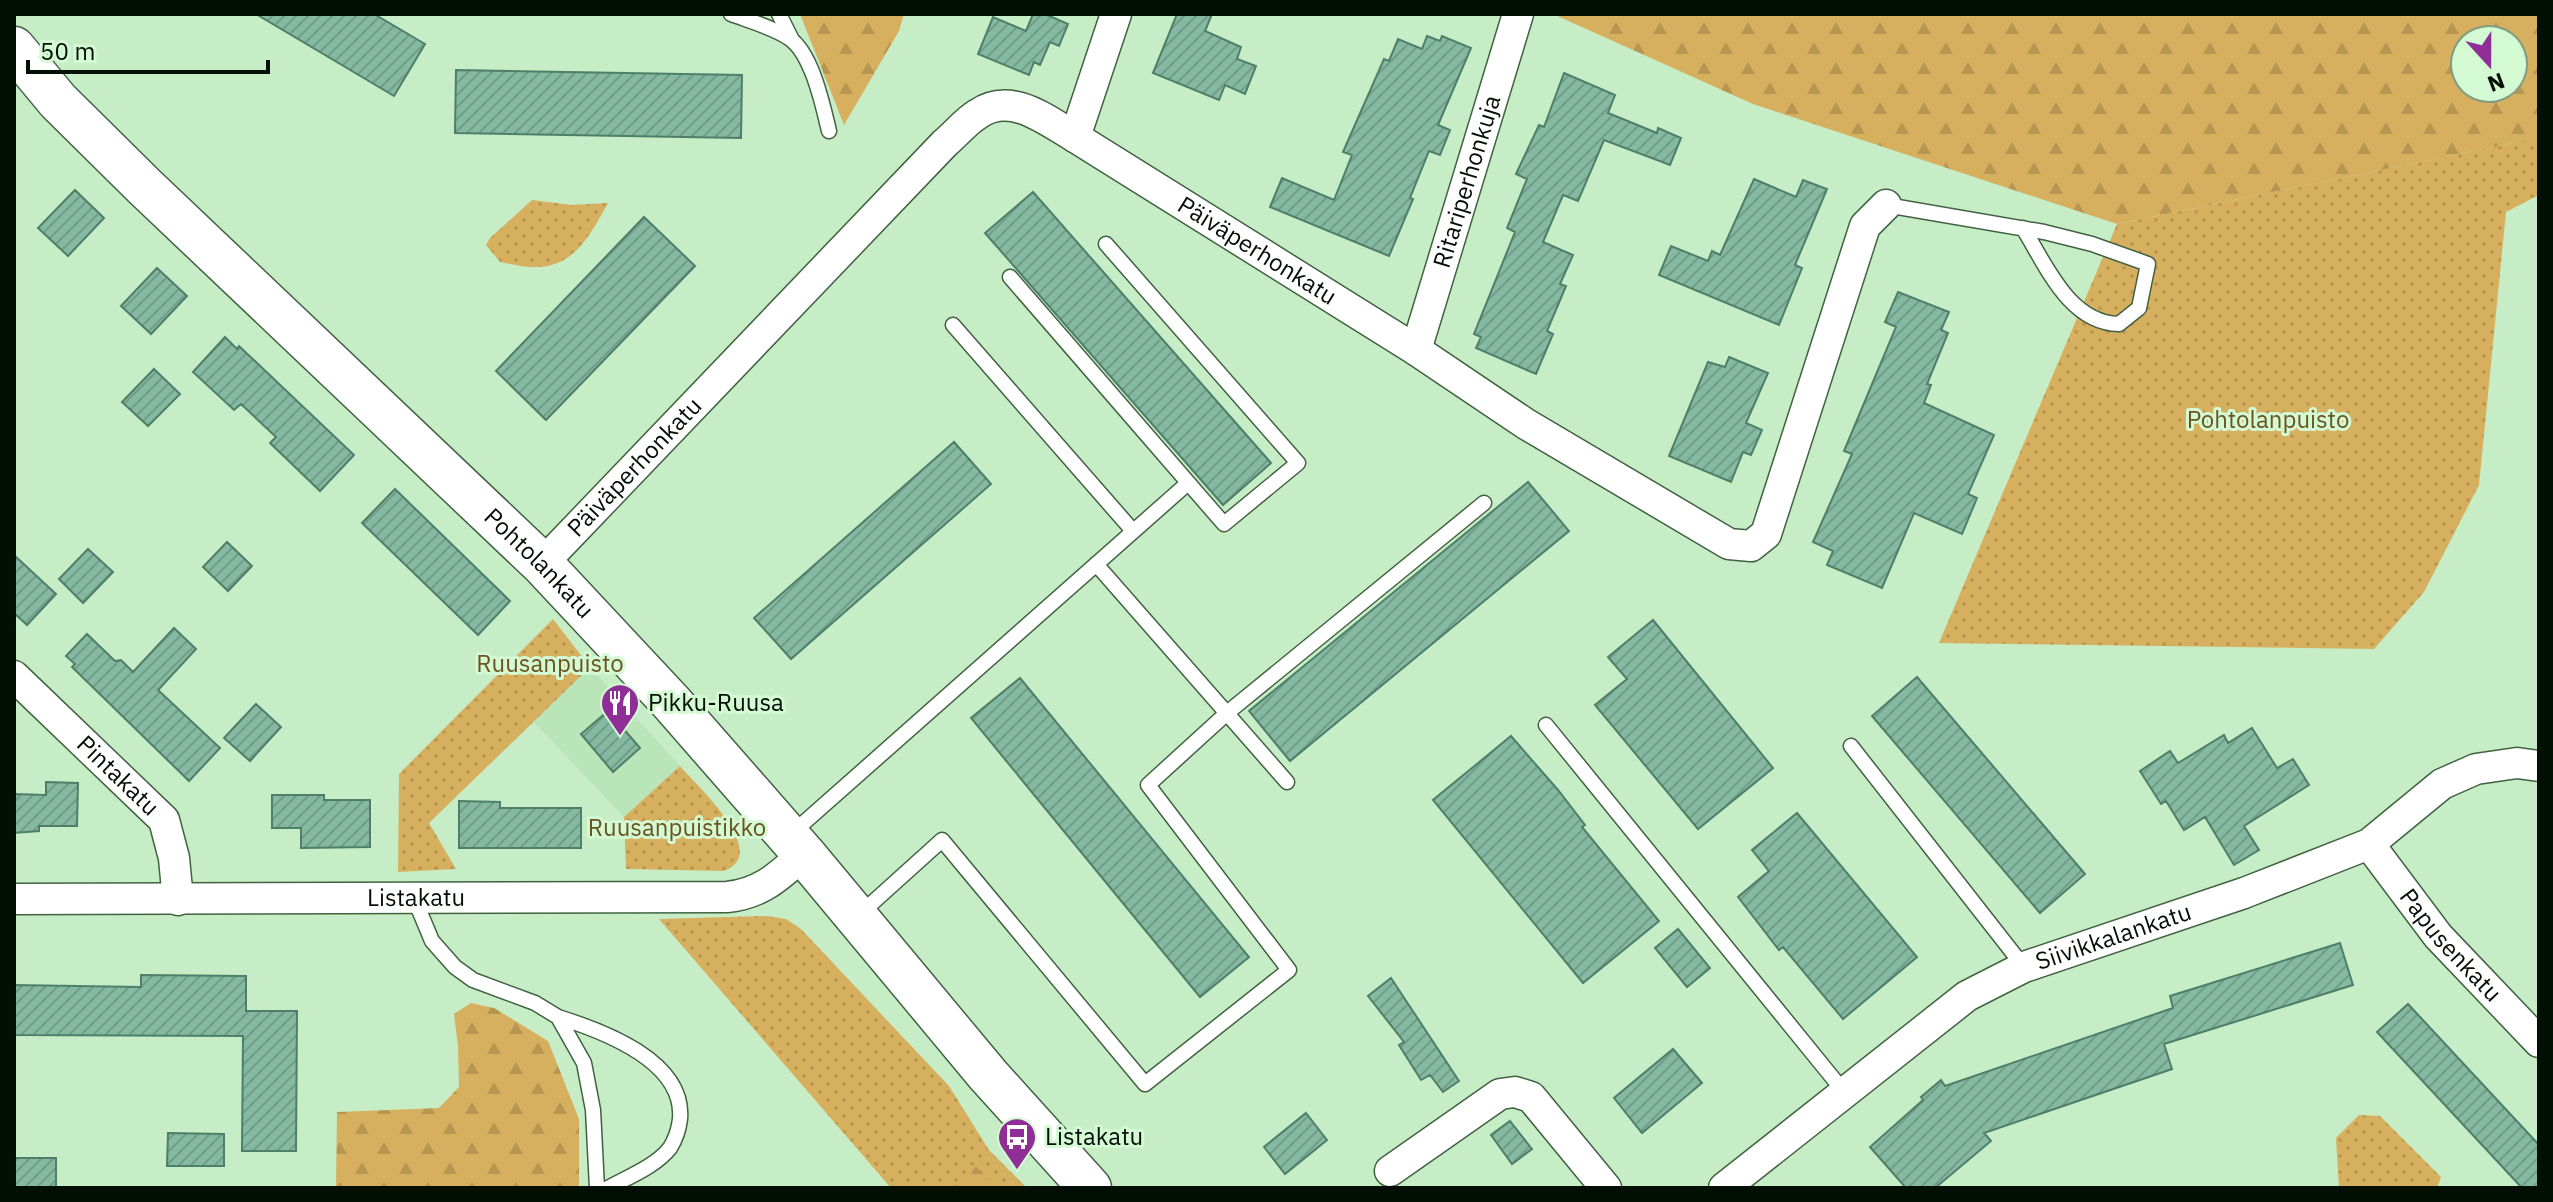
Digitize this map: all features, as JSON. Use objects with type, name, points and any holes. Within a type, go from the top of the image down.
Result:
[{"type":"main road","name":"Pohtolankatu","points":[[14,48],[58,101],[145,187],[542,564],[671,702],[796,845],[988,1075],[1090,1188]]},
{"type":"street","points":[[1075,137],[1116,14]]},
{"type":"street","name":"Ritariperhonkuja","points":[[1416,350],[1518,14]]},
{"type":"street","name":"Päiväperhonkatu","points":[[542,564],[917,173],[979,113],[996,106],[1012,105],[1031,112],[1075,137],[1416,350],[1526,424],[1729,544],[1751,546],[1766,534],[1865,226],[1886,205]]},
{"type":"street","name":"Pintakatu","points":[[14,676],[164,820],[174,858],[178,900]]},
{"type":"street","name":"Siivikkalankatu","points":[[1724,1188],[1967,996],[2024,967],[2244,893],[2369,844],[2442,784],[2476,769],[2517,763],[2539,766]]},
{"type":"street","name":"Papusenkatu","points":[[2369,844],[2438,936],[2539,1042]]},
{"type":"street","name":"Listakatu","points":[[14,899],[682,898],[748,895],[777,877],[796,845]]},
{"type":"street","points":[[1390,1171],[1500,1094],[1515,1092],[1531,1097],[1606,1188]]},
{"type":"lane","points":[[731,14],[793,40]]},
{"type":"lane","points":[[779,14],[807,62],[829,131]]},
{"type":"lane","points":[[1886,205],[2023,228],[2092,244],[2148,264],[2139,308],[2119,324],[2104,324],[2086,314],[2067,299],[2023,228]]},
{"type":"lane","points":[[1010,277],[1224,524],[1298,463],[1106,244]]},
{"type":"lane","points":[[953,325],[1133,531]]},
{"type":"lane","points":[[796,845],[1096,564],[1188,483]]},
{"type":"lane","points":[[857,917],[942,840],[1145,1084],[1289,970],[1148,785],[1227,713],[1484,503]]},
{"type":"lane","points":[[1096,564],[1287,782]]},
{"type":"lane","points":[[1546,725],[1845,1093]]},
{"type":"lane","points":[[1851,746],[2024,967]]},
{"type":"lane","points":[[414,897],[432,941],[455,967],[473,980],[535,1003],[558,1017],[598,1030],[657,1065],[670,1078],[678,1092],[681,1108],[679,1128],[670,1147],[655,1160],[608,1188]]},
{"type":"lane","points":[[558,1017],[584,1063],[593,1110],[597,1188]]},
{"type":"shaded area","points":[[590,667],[680,766],[624,817],[533,721]]},
{"type":"green space","points":[[800,14],[904,14],[899,31],[844,125]]},
{"type":"green space","points":[[1553,14],[2539,14],[2539,132],[2533,139],[2117,224],[1753,104]]},
{"type":"green space","name":"Pohtolanpuisto","points":[[2539,132],[2539,195],[2506,212],[2479,485],[2424,592],[2374,649],[1939,643],[2117,224],[2532,139]]},
{"type":"green space","points":[[532,200],[572,205],[608,203],[581,246],[562,261],[532,267],[500,262],[486,245]]},
{"type":"green space","name":"Ruusanpuisto","points":[[553,619],[590,667],[429,823],[456,869],[398,872],[399,774]]},
{"type":"green space","name":"Ruusanpuistikko","points":[[680,766],[714,803],[736,835],[740,850],[737,862],[724,871],[626,869],[624,817]]},
{"type":"green space","points":[[767,916],[786,919],[801,929],[949,1086],[989,1150],[1027,1188],[891,1188],[659,919]]},
{"type":"green space","points":[[471,1003],[494,1008],[548,1041],[579,1119],[579,1188],[336,1188],[337,1112],[439,1108],[459,1087],[454,1014]]},
{"type":"green space","points":[[2359,1115],[2380,1116],[2441,1177],[2437,1188],[2339,1188],[2336,1138]]},
{"type":"green space","points":[[975,1166],[998,1188],[954,1188]]},
{"type":"building","points":[[256,14],[374,14],[425,44],[394,96]]},
{"type":"building","points":[[1033,14],[1045,14],[1068,24],[1059,46],[1050,42],[1040,65],[1034,62],[1029,75],[978,54],[993,17],[1026,31]]},
{"type":"building","points":[[1177,14],[1212,14],[1205,31],[1241,47],[1237,59],[1256,66],[1245,94],[1225,85],[1219,100],[1153,73]]},
{"type":"building","points":[[1427,36],[1440,41],[1442,36],[1471,48],[1438,125],[1450,130],[1440,155],[1429,151],[1389,256],[1270,207],[1282,178],[1334,200],[1352,155],[1343,152],[1384,59],[1389,61],[1398,39],[1422,49]]},
{"type":"building","points":[[456,70],[742,75],[741,138],[455,133]]},
{"type":"building","points":[[1564,73],[1615,95],[1608,113],[1657,133],[1658,128],[1681,138],[1670,165],[1604,140],[1578,201],[1563,195],[1543,242],[1573,255],[1560,284],[1566,286],[1547,331],[1553,334],[1536,374],[1476,348],[1481,337],[1474,334],[1515,232],[1507,228],[1527,179],[1516,174],[1539,125],[1544,127]]},
{"type":"building","points":[[1754,179],[1796,197],[1803,180],[1827,189],[1795,265],[1802,268],[1779,325],[1659,275],[1671,246],[1708,261],[1712,251],[1720,255]]},
{"type":"building","points":[[75,190],[104,218],[68,256],[38,228]]},
{"type":"building","points":[[1033,192],[1271,463],[1223,505],[985,233]]},
{"type":"building","points":[[644,217],[695,266],[546,420],[496,371]]},
{"type":"building","points":[[157,268],[187,296],[151,334],[121,306]]},
{"type":"building","points":[[1898,292],[1949,312],[1941,330],[1948,333],[1927,384],[1931,385],[1924,403],[1994,435],[1968,494],[1977,498],[1962,534],[1914,513],[1882,588],[1827,565],[1833,551],[1813,542],[1852,454],[1844,451],[1896,327],[1885,322]]},
{"type":"building","points":[[225,337],[237,349],[239,346],[354,455],[320,491],[270,443],[276,437],[241,404],[234,410],[193,372]]},
{"type":"building","points":[[1729,357],[1768,373],[1746,423],[1762,430],[1751,455],[1743,452],[1731,482],[1669,456],[1708,362],[1725,367]]},
{"type":"building","points":[[154,369],[180,394],[148,426],[122,402]]},
{"type":"building","points":[[954,442],[991,484],[791,659],[754,618]]},
{"type":"building","points":[[1528,482],[1569,531],[1290,761],[1249,711]]},
{"type":"building","points":[[395,489],[510,601],[478,635],[362,523]]},
{"type":"building","points":[[227,542],[252,566],[228,591],[203,567]]},
{"type":"building","points":[[88,549],[113,572],[83,603],[59,579]]},
{"type":"building","points":[[14,555],[56,594],[27,625],[14,613]]},
{"type":"building","points":[[1653,620],[1773,768],[1698,829],[1595,705],[1627,679],[1608,657]]},
{"type":"building","points":[[174,628],[196,649],[158,690],[220,748],[189,781],[72,667],[75,664],[66,656],[87,634],[115,661],[121,660],[133,672]]},
{"type":"building","points":[[1917,677],[2085,874],[2040,913],[1872,716]]},
{"type":"building","points":[[1020,678],[1249,957],[1200,997],[971,718]]},
{"type":"building","points":[[256,704],[281,727],[250,761],[224,738]]},
{"type":"building","points":[[608,711],[640,748],[613,772],[581,734]]},
{"type":"building","points":[[2252,728],[2277,768],[2293,759],[2309,785],[2244,826],[2259,850],[2234,865],[2205,817],[2184,830],[2166,801],[2161,804],[2140,771],[2170,751],[2178,763],[2224,735],[2228,743]]},
{"type":"building","points":[[1511,736],[1558,790],[1585,825],[1582,827],[1659,921],[1583,983],[1433,800]]},
{"type":"building","points":[[46,782],[78,783],[77,826],[39,826],[39,831],[14,833],[14,794],[46,795]]},
{"type":"building","points":[[272,795],[324,795],[324,800],[370,800],[370,847],[301,848],[301,828],[272,828]]},
{"type":"building","points":[[459,801],[500,802],[500,808],[581,808],[581,848],[459,848]]},
{"type":"building","points":[[1797,813],[1917,957],[1843,1019],[1783,947],[1779,950],[1738,897],[1769,871],[1752,850]]},
{"type":"building","points":[[1678,929],[1710,968],[1687,987],[1655,948]]},
{"type":"building","points":[[2340,943],[2353,985],[2164,1044],[2172,1069],[1984,1133],[1991,1141],[1935,1188],[1906,1188],[1870,1147],[1941,1080],[1945,1086],[2173,1008],[2170,996]]},
{"type":"building","points":[[141,975],[246,976],[246,1011],[297,1011],[296,1151],[242,1151],[243,1036],[14,1035],[14,985],[141,987]]},
{"type":"building","points":[[1391,978],[1459,1081],[1443,1092],[1430,1075],[1421,1080],[1399,1045],[1404,1042],[1368,996]]},
{"type":"building","points":[[2408,1004],[2539,1145],[2539,1188],[2522,1188],[2377,1032]]},
{"type":"building","points":[[1673,1049],[1702,1083],[1642,1133],[1614,1098]]},
{"type":"building","points":[[1306,1113],[1327,1140],[1285,1174],[1264,1147]]},
{"type":"building","points":[[1510,1121],[1532,1149],[1512,1164],[1491,1135]]},
{"type":"building","points":[[168,1133],[224,1134],[224,1166],[167,1166]]},
{"type":"building","points":[[14,1158],[56,1158],[56,1188],[14,1188]]},
{"type":"place","name":"Pikku-Ruusa","points":[[620,737]]},
{"type":"place","name":"Listakatu","points":[[1017,1171]]}]
